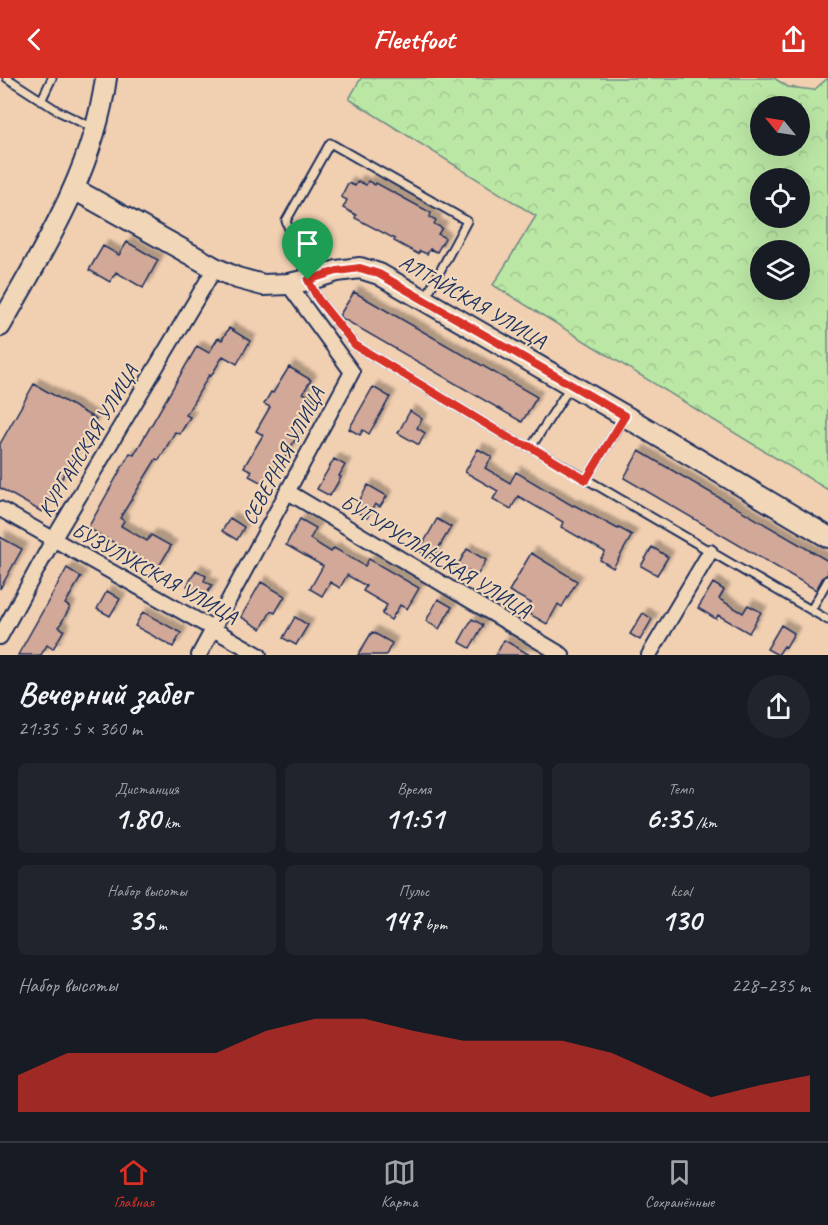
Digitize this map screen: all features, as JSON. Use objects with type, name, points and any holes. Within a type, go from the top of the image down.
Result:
[{"type":"street","points":[[0,326],[51,237],[74,189],[87,157],[104,99],[106,78]]},
{"type":"street","name":"АЛТАЙСКАЯ УЛИЦА","points":[[74,189],[237,278],[263,285],[288,284],[337,271],[360,268],[379,274],[625,416],[828,537]]},
{"type":"street","name":"КУРГАНСКАЯ УЛИЦА","points":[[0,638],[54,540],[215,268]]},
{"type":"street","name":"СЕВЕРНАЯ УЛИЦА","points":[[199,655],[352,372],[288,284]]},
{"type":"street","name":"БУГУРУСЛАНСКАЯ УЛИЦА","points":[[288,492],[562,655]]},
{"type":"street","name":"БУЗУЛУКСКАЯ УЛИЦА","points":[[0,509],[259,655]]},
{"type":"street","points":[[649,655],[710,552]]},
{"type":"lane","points":[[7,78],[58,111],[95,129]]},
{"type":"lane","points":[[41,101],[52,78]]},
{"type":"lane","points":[[424,300],[467,221],[330,143],[286,221],[308,280],[318,299],[355,345],[514,441],[531,447],[828,620]]},
{"type":"lane","points":[[531,447],[571,385]]},
{"type":"lane","points":[[586,480],[625,416]]},
{"type":"lane","points":[[811,610],[828,580]]},
{"type":"green space","points":[[361,78],[774,78],[788,87],[814,90],[828,78],[828,490],[493,285],[536,216],[349,99]]},
{"type":"building","points":[[358,181],[366,185],[368,181],[375,185],[376,183],[431,213],[430,217],[436,220],[434,224],[442,228],[438,234],[445,238],[437,252],[430,249],[427,254],[420,251],[418,254],[355,218],[356,215],[343,208],[347,200],[341,197],[348,183],[355,186]]},
{"type":"building","points":[[127,242],[158,260],[143,288],[116,272],[110,282],[89,270],[103,246],[119,255]]},
{"type":"building","points":[[354,292],[537,397],[522,422],[340,317]]},
{"type":"building","points":[[229,328],[250,341],[237,364],[223,356],[186,415],[190,417],[180,434],[175,432],[120,518],[124,521],[121,526],[147,541],[151,535],[171,546],[158,568],[88,528],[130,453],[134,455],[197,346],[209,353],[218,338],[222,340]]},
{"type":"building","points":[[289,367],[311,380],[303,393],[317,401],[272,480],[266,476],[262,483],[249,476],[252,471],[244,467],[263,435],[256,431],[270,407],[264,404]]},
{"type":"building","points":[[34,384],[96,419],[42,512],[0,488],[0,444]]},
{"type":"building","points":[[373,387],[390,397],[369,434],[363,430],[360,435],[349,429]]},
{"type":"building","points":[[410,411],[422,419],[417,428],[425,433],[419,445],[398,433]]},
{"type":"building","points":[[478,449],[492,457],[485,468],[510,483],[516,472],[573,506],[632,535],[613,568],[600,560],[605,552],[561,527],[563,522],[518,496],[511,509],[493,499],[498,491],[465,472]]},
{"type":"building","points":[[639,451],[828,561],[828,574],[823,577],[816,590],[624,478]]},
{"type":"building","points":[[334,459],[345,465],[330,496],[317,489]]},
{"type":"building","points":[[368,485],[387,496],[380,507],[375,504],[367,518],[354,510]]},
{"type":"building","points":[[230,518],[244,527],[237,540],[222,531]]},
{"type":"building","points":[[300,519],[316,528],[310,539],[331,552],[334,548],[365,566],[369,559],[419,588],[407,609],[400,605],[391,620],[382,614],[387,605],[363,591],[366,586],[347,575],[340,588],[330,582],[322,596],[310,589],[323,566],[286,545]]},
{"type":"building","points":[[437,519],[451,527],[432,559],[419,551]]},
{"type":"building","points":[[0,537],[22,549],[0,589]]},
{"type":"building","points":[[652,547],[668,557],[657,575],[641,566]]},
{"type":"building","points":[[467,549],[486,560],[477,576],[469,571],[468,575],[456,568]]},
{"type":"building","points":[[531,553],[577,581],[562,607],[558,604],[547,624],[526,612],[531,603],[509,591]]},
{"type":"building","points":[[67,568],[81,577],[65,604],[70,607],[59,627],[64,630],[53,649],[47,645],[41,655],[18,655]]},
{"type":"building","points":[[196,570],[206,576],[204,581],[212,585],[205,597],[187,586]]},
{"type":"building","points":[[261,582],[285,596],[275,613],[271,611],[261,629],[241,617]]},
{"type":"building","points":[[713,583],[724,590],[719,599],[743,613],[748,605],[761,612],[749,633],[718,615],[716,619],[698,608]]},
{"type":"building","points":[[107,591],[120,599],[110,616],[97,609]]},
{"type":"building","points":[[438,599],[452,607],[439,629],[426,621]]},
{"type":"building","points":[[143,612],[181,633],[173,647],[135,626]]},
{"type":"building","points":[[643,613],[652,619],[640,640],[630,634]]},
{"type":"building","points":[[295,617],[308,625],[296,645],[283,638]]},
{"type":"building","points":[[472,619],[483,625],[470,648],[459,642]]},
{"type":"building","points":[[781,625],[794,633],[778,655],[767,649]]},
{"type":"building","points":[[372,632],[392,643],[386,655],[358,655]]},
{"type":"building","points":[[504,640],[530,655],[496,655]]},
{"type":"route","points":[[360,268],[379,274],[625,416],[586,480],[531,447],[514,441],[355,345],[318,299],[308,280],[337,271],[360,268]]}]
